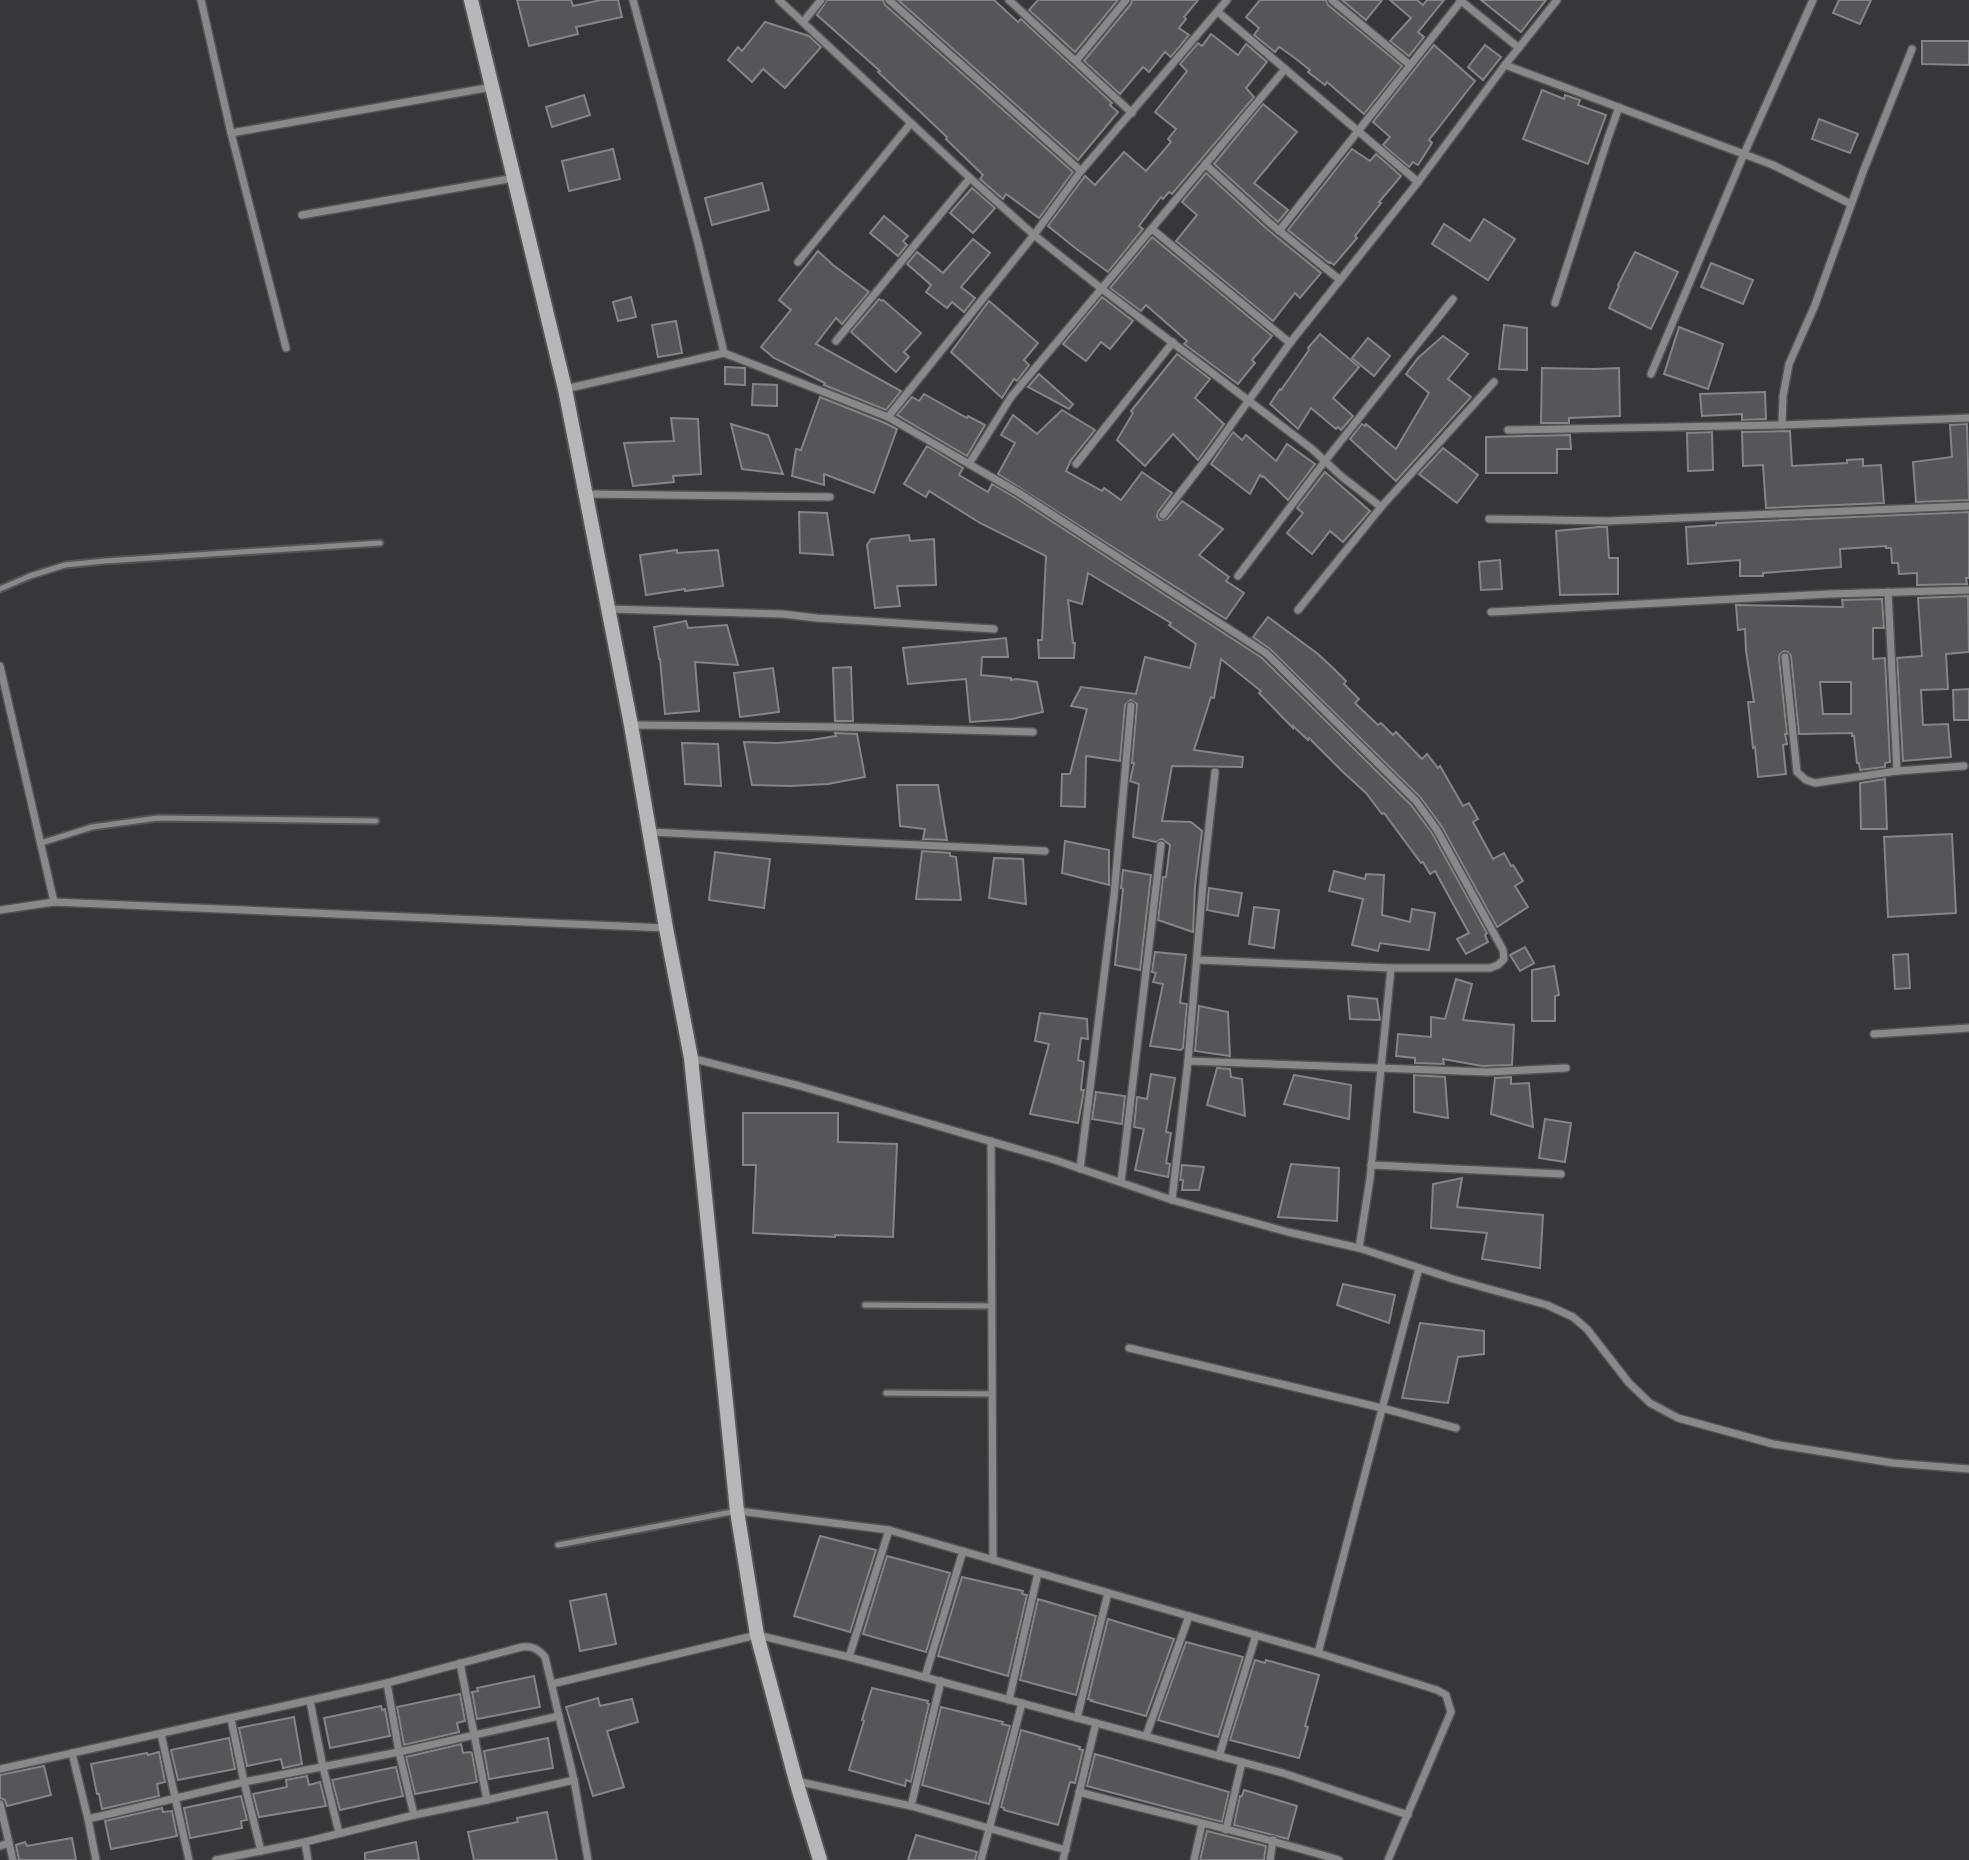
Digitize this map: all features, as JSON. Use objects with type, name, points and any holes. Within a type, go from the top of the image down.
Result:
[{"type":"street","points":[[201,0],[231,133],[286,348]]},
{"type":"street","points":[[471,0],[565,389],[631,725],[691,1058],[737,1511],[757,1635],[820,1860]]},
{"type":"street","points":[[633,0],[698,243],[724,353]]},
{"type":"street","points":[[779,0],[1034,235],[1381,507]]},
{"type":"street","points":[[803,22],[821,0]]},
{"type":"street","points":[[889,0],[1081,171]]},
{"type":"street","points":[[1009,0],[1132,113]]},
{"type":"street","points":[[1020,9],[1027,0]]},
{"type":"street","points":[[1076,61],[1125,0]]},
{"type":"street","points":[[888,417],[1034,235],[1081,171],[1227,0]]},
{"type":"street","points":[[1332,0],[1410,65]]},
{"type":"street","points":[[1163,515],[1290,343],[1418,182],[1557,0]]},
{"type":"street","points":[[1651,374],[1744,154],[1813,0]]},
{"type":"street","points":[[1279,231],[1461,1],[1519,48]]},
{"type":"street","points":[[1218,12],[1418,182]]},
{"type":"street","points":[[1782,425],[1783,396],[1789,364],[1815,304],[1912,49]]},
{"type":"street","points":[[1506,65],[1773,165],[1851,204]]},
{"type":"street","points":[[969,464],[1012,397],[1285,69]]},
{"type":"street","points":[[231,133],[492,87]]},
{"type":"street","points":[[1555,303],[1619,107]]},
{"type":"street","points":[[797,262],[911,123]]},
{"type":"street","points":[[1205,164],[1279,231],[1340,280]]},
{"type":"street","points":[[302,215],[514,178]]},
{"type":"street","points":[[836,341],[970,178]]},
{"type":"street","points":[[1152,229],[1290,343]]},
{"type":"street","points":[[1238,576],[1453,299]]},
{"type":"street","points":[[1076,464],[1173,342]]},
{"type":"street","points":[[565,389],[724,353],[888,417],[1020,492],[1266,653],[1416,801],[1437,830],[1503,950],[1504,959],[1490,968],[1391,968],[1198,960]]},
{"type":"street","points":[[1298,610],[1381,507],[1494,383]]},
{"type":"street","points":[[1508,430],[1782,425],[1969,418]]},
{"type":"street","points":[[586,494],[830,497]]},
{"type":"street","points":[[1489,519],[1608,521],[1969,506]]},
{"type":"street","points":[[1491,612],[1969,590]]},
{"type":"street","points":[[1888,592],[1897,771]]},
{"type":"street","points":[[609,609],[782,614],[994,629]]},
{"type":"street","points":[[1785,657],[1797,772],[1806,780],[1815,783],[1897,771],[1964,766]]},
{"type":"street","points":[[0,666],[54,902]]},
{"type":"street","points":[[1080,1169],[1114,896],[1131,706]]},
{"type":"street","points":[[631,725],[1032,732]]},
{"type":"street","points":[[1172,1200],[1215,772]]},
{"type":"street","points":[[650,832],[1045,852]]},
{"type":"street","points":[[1121,1182],[1161,845]]},
{"type":"street","points":[[0,910],[54,902],[666,928]]},
{"type":"street","points":[[1359,1248],[1371,1165],[1391,968]]},
{"type":"street","points":[[1874,1034],[1969,1028]]},
{"type":"street","points":[[691,1058],[800,1086],[1080,1169],[1172,1200],[1288,1232],[1359,1248],[1452,1279],[1546,1305],[1573,1317],[1587,1329],[1629,1383],[1650,1403],[1678,1418],[1773,1444],[1894,1463],[1969,1469]]},
{"type":"street","points":[[1188,1061],[1487,1072],[1566,1068]]},
{"type":"street","points":[[991,1142],[993,1560]]},
{"type":"street","points":[[1371,1165],[1561,1174]]},
{"type":"street","points":[[1318,1653],[1419,1268]]},
{"type":"street","points":[[1129,1348],[1456,1428]]},
{"type":"street","points":[[737,1511],[889,1530],[1318,1653],[1437,1690],[1446,1695],[1451,1712],[1388,1860]]},
{"type":"street","points":[[849,1657],[889,1530]]},
{"type":"street","points":[[925,1677],[962,1551]]},
{"type":"street","points":[[1009,1700],[1038,1573]]},
{"type":"street","points":[[1077,1718],[1108,1593]]},
{"type":"street","points":[[1146,1736],[1189,1616]]},
{"type":"street","points":[[552,1684],[757,1635],[941,1681],[1283,1773],[1408,1815]]},
{"type":"street","points":[[1219,1756],[1256,1635]]},
{"type":"street","points":[[0,1769],[310,1701],[532,1646],[545,1657],[589,1860]]},
{"type":"street","points":[[460,1663],[487,1800]]},
{"type":"street","points":[[911,1806],[941,1681]]},
{"type":"street","points":[[387,1683],[414,1815]]},
{"type":"street","points":[[310,1701],[339,1833]]},
{"type":"street","points":[[981,1860],[1022,1703]]},
{"type":"street","points":[[89,1819],[244,1782],[399,1752],[559,1716]]},
{"type":"street","points":[[231,1719],[261,1851]]},
{"type":"street","points":[[1063,1860],[1096,1723]]},
{"type":"street","points":[[161,1734],[189,1860]]},
{"type":"street","points":[[72,1753],[89,1819],[96,1860]]},
{"type":"street","points":[[1226,1830],[1242,1762]]},
{"type":"street","points":[[216,1860],[573,1780]]},
{"type":"street","points":[[796,1781],[911,1806],[1066,1850]]},
{"type":"street","points":[[1079,1792],[1273,1840],[1339,1860]]},
{"type":"street","points":[[0,1804],[13,1860]]},
{"type":"street","points":[[1194,1860],[1202,1824]]},
{"type":"street","points":[[1270,1860],[1273,1840]]},
{"type":"street","points":[[305,1842],[308,1860]]},
{"type":"street","points":[[0,1846],[9,1843]]},
{"type":"lane","points":[[0,589],[65,565],[380,543]]},
{"type":"lane","points":[[41,842],[92,827],[159,818],[376,821]]},
{"type":"lane","points":[[865,1305],[992,1306]]},
{"type":"lane","points":[[886,1393],[992,1394]]},
{"type":"lane","points":[[558,1545],[737,1511]]},
{"type":"building","points":[[517,0],[571,0],[573,6],[601,0],[618,0],[622,17],[576,27],[578,34],[529,46]]},
{"type":"building","points":[[827,0],[883,0],[885,5],[1073,172],[1039,218],[1006,194],[1003,199],[980,179],[983,175],[946,139],[947,137],[878,72],[880,71],[817,15]]},
{"type":"building","points":[[898,0],[994,0],[1018,22],[1021,19],[1112,103],[1110,105],[1118,112],[1078,160]]},
{"type":"building","points":[[1038,0],[1118,0],[1075,52],[1029,10]]},
{"type":"building","points":[[1132,0],[1198,0],[1179,28],[1189,35],[1171,57],[1165,52],[1149,72],[1143,67],[1120,94],[1084,61]]},
{"type":"building","points":[[1260,0],[1326,0],[1328,5],[1402,66],[1364,114],[1281,48],[1275,52],[1254,35],[1259,28],[1246,17]]},
{"type":"building","points":[[1342,0],[1382,0],[1366,20]]},
{"type":"building","points":[[1390,0],[1417,0],[1423,5],[1427,0],[1444,0],[1418,32],[1424,37],[1409,56],[1390,41],[1411,18]]},
{"type":"building","points":[[1481,0],[1546,0],[1521,32]]},
{"type":"building","points":[[1839,0],[1871,0],[1860,24],[1833,13]]},
{"type":"building","points":[[765,22],[809,36],[821,47],[785,88],[763,69],[752,82],[728,60],[738,47],[742,51]]},
{"type":"building","points":[[1211,34],[1238,55],[1246,44],[1267,62],[1246,88],[1254,97],[1172,194],[1169,192],[1163,199],[1161,197],[1139,226],[1143,229],[1108,272],[1048,226],[1085,176],[1095,185],[1124,152],[1146,171],[1171,142],[1168,139],[1176,129],[1155,112],[1187,71],[1180,64],[1198,43],[1202,46]]},
{"type":"building","points":[[1922,41],[1969,41],[1969,65],[1922,64]]},
{"type":"building","points":[[1434,45],[1475,81],[1429,140],[1432,143],[1418,165],[1413,162],[1409,167],[1383,145],[1390,137],[1373,122]]},
{"type":"building","points":[[1485,45],[1501,57],[1483,80],[1468,67]]},
{"type":"building","points":[[1542,90],[1564,99],[1565,95],[1580,100],[1578,105],[1606,115],[1588,164],[1523,139]]},
{"type":"building","points":[[584,95],[590,115],[552,127],[546,107]]},
{"type":"building","points":[[1263,104],[1297,132],[1254,183],[1288,210],[1278,222],[1214,164]]},
{"type":"building","points":[[1819,119],[1858,134],[1850,153],[1812,139]]},
{"type":"building","points":[[613,149],[620,179],[569,191],[562,161]]},
{"type":"building","points":[[1352,149],[1370,161],[1376,154],[1401,176],[1379,202],[1381,203],[1355,236],[1357,238],[1334,265],[1288,230]]},
{"type":"building","points":[[1206,173],[1267,229],[1321,273],[1300,298],[1295,293],[1273,321],[1176,241],[1197,215],[1182,202]]},
{"type":"building","points":[[762,183],[769,210],[712,225],[705,198]]},
{"type":"building","points":[[972,188],[995,208],[973,233],[950,213]]},
{"type":"building","points":[[884,216],[908,236],[903,241],[907,245],[898,256],[870,233]]},
{"type":"building","points":[[1484,219],[1515,239],[1488,280],[1432,244],[1444,224],[1470,241]]},
{"type":"building","points":[[1152,237],[1272,336],[1252,360],[1255,363],[1238,384],[1184,344],[1187,341],[1146,305],[1141,311],[1110,288]]},
{"type":"building","points":[[973,239],[990,253],[961,287],[975,298],[964,312],[952,302],[947,308],[926,292],[931,285],[907,264],[917,252],[943,273]]},
{"type":"building","points":[[818,251],[869,292],[842,324],[836,318],[816,344],[901,391],[886,410],[824,385],[825,383],[774,358],[761,347],[791,310],[779,300]]},
{"type":"building","points":[[1635,252],[1678,272],[1651,329],[1609,308]]},
{"type":"building","points":[[1711,263],[1753,280],[1743,304],[1701,287]]},
{"type":"building","points":[[631,297],[636,317],[618,321],[613,302]]},
{"type":"building","points":[[1102,297],[1133,321],[1110,349],[1101,342],[1086,361],[1063,344]]},
{"type":"building","points":[[879,299],[921,333],[904,352],[909,357],[896,372],[851,332]]},
{"type":"building","points":[[989,301],[1038,343],[1024,360],[1029,365],[1017,381],[1014,379],[1002,398],[951,352]]},
{"type":"building","points":[[676,321],[682,353],[658,357],[652,325]]},
{"type":"building","points":[[1504,325],[1527,328],[1527,370],[1499,369]]},
{"type":"building","points":[[1679,327],[1723,344],[1708,389],[1664,374]]},
{"type":"building","points":[[1320,334],[1359,367],[1333,398],[1353,416],[1341,430],[1338,427],[1336,429],[1311,408],[1298,429],[1270,404]]},
{"type":"building","points":[[1443,336],[1468,354],[1448,379],[1471,397],[1396,481],[1350,439],[1362,424],[1366,424],[1396,449],[1429,393],[1406,374],[1418,358]]},
{"type":"building","points":[[1368,338],[1390,356],[1374,376],[1352,358]]},
{"type":"building","points":[[1177,354],[1210,379],[1195,398],[1224,424],[1198,460],[1173,434],[1145,466],[1117,440],[1133,413],[1131,411]]},
{"type":"building","points":[[725,367],[745,368],[745,385],[725,384]]},
{"type":"building","points":[[1542,368],[1619,368],[1620,416],[1569,418],[1569,423],[1541,423]]},
{"type":"building","points":[[1039,374],[1073,404],[1069,409],[1028,387]]},
{"type":"building","points":[[753,384],[777,385],[777,406],[752,405]]},
{"type":"building","points":[[1765,392],[1766,419],[1742,420],[1742,414],[1702,416],[1700,394]]},
{"type":"building","points":[[924,394],[985,425],[967,456],[897,415],[912,397],[919,401]]},
{"type":"building","points":[[820,397],[897,429],[874,493],[824,474],[824,485],[792,476],[796,449],[801,450]]},
{"type":"building","points":[[1062,410],[1095,430],[1071,460],[1066,471],[1102,491],[1104,488],[1121,500],[1142,472],[1172,493],[1158,512],[1157,517],[1160,520],[1167,519],[1182,501],[1223,529],[1199,555],[1229,577],[1226,581],[1244,593],[1226,619],[998,474],[1015,443],[1001,435],[1013,415],[1037,434]]},
{"type":"building","points":[[671,418],[698,419],[701,474],[673,476],[674,482],[633,486],[624,443],[674,441]]},
{"type":"building","points":[[731,424],[768,435],[783,474],[742,469]]},
{"type":"building","points":[[1967,424],[1969,500],[1916,502],[1913,462],[1952,457],[1950,425]]},
{"type":"building","points":[[1790,431],[1792,466],[1847,463],[1847,460],[1863,459],[1863,466],[1881,465],[1884,503],[1766,508],[1763,465],[1743,466],[1742,432]]},
{"type":"building","points":[[1233,432],[1242,440],[1246,435],[1276,461],[1287,444],[1315,464],[1288,500],[1260,475],[1250,494],[1211,464]]},
{"type":"building","points":[[1712,432],[1713,470],[1688,471],[1687,433]]},
{"type":"building","points":[[1570,435],[1571,449],[1557,449],[1557,473],[1486,473],[1486,437]]},
{"type":"building","points":[[927,446],[963,468],[959,475],[988,492],[992,484],[1016,498],[1262,658],[1411,805],[1432,833],[1487,933],[1485,935],[1488,942],[1466,954],[1457,939],[1469,933],[1435,871],[1430,874],[1366,793],[1309,738],[1308,740],[1293,728],[1259,693],[1261,691],[1221,659],[1214,698],[1211,697],[1194,750],[1243,757],[1242,767],[1172,766],[1162,821],[1191,822],[1202,831],[1193,932],[1158,920],[1170,845],[1162,839],[1156,842],[1133,837],[1139,784],[1130,781],[1134,763],[1137,704],[1131,700],[1125,705],[1120,761],[1086,756],[1085,807],[1061,806],[1062,774],[1070,774],[1087,709],[1071,706],[1081,687],[1136,694],[1145,657],[1190,668],[1196,644],[1169,625],[1171,623],[1088,573],[1082,604],[1068,600],[1075,643],[1074,658],[1039,658],[1038,640],[1042,640],[1046,556],[980,523],[929,491],[926,497],[904,484]]},
{"type":"building","points":[[1443,448],[1478,475],[1457,503],[1419,474]]},
{"type":"building","points":[[1325,472],[1370,511],[1343,542],[1330,531],[1312,554],[1287,533],[1303,513],[1297,508]]},
{"type":"building","points":[[799,512],[827,513],[833,555],[800,553]]},
{"type":"building","points":[[1969,512],[1967,584],[1917,585],[1917,573],[1899,574],[1898,563],[1892,563],[1891,548],[1886,546],[1840,549],[1841,567],[1763,573],[1763,576],[1740,576],[1740,560],[1688,564],[1686,527],[1716,523]]},
{"type":"building","points":[[1607,527],[1609,558],[1618,558],[1618,594],[1560,595],[1556,531]]},
{"type":"building","points":[[909,535],[910,541],[934,539],[936,585],[897,586],[900,606],[875,608],[867,545],[871,539]]},
{"type":"building","points":[[677,550],[677,553],[718,550],[723,586],[646,595],[640,555]]},
{"type":"building","points":[[1500,560],[1502,589],[1481,590],[1479,562]]},
{"type":"building","points":[[1968,596],[1969,652],[1946,654],[1948,689],[1921,690],[1923,725],[1948,724],[1951,757],[1903,761],[1897,658],[1922,656],[1918,598]]},
{"type":"building","points":[[1882,599],[1884,628],[1873,628],[1873,659],[1885,658],[1890,762],[1885,763],[1885,767],[1860,770],[1852,733],[1799,734],[1791,656],[1784,651],[1779,658],[1787,734],[1787,744],[1783,745],[1786,774],[1758,777],[1748,702],[1754,702],[1745,629],[1738,630],[1736,605],[1843,607],[1842,600]],"holes":[[[1820,682],[1851,682],[1851,714],[1823,714]]]},
{"type":"building","points":[[1268,617],[1334,669],[1359,699],[1355,703],[1378,725],[1381,723],[1393,735],[1396,732],[1422,759],[1427,754],[1438,768],[1440,766],[1463,806],[1469,803],[1478,819],[1473,822],[1493,859],[1504,853],[1523,881],[1515,886],[1528,907],[1497,927],[1442,827],[1420,797],[1270,649],[1253,637]]},
{"type":"building","points":[[686,621],[688,628],[727,625],[738,665],[695,662],[699,711],[665,714],[654,627]]},
{"type":"building","points":[[1006,638],[1008,657],[982,657],[981,675],[1037,682],[1043,712],[1012,719],[970,722],[966,679],[908,684],[903,648]]},
{"type":"building","points":[[851,667],[853,721],[835,721],[833,668]]},
{"type":"building","points":[[773,668],[779,712],[740,717],[734,673]]},
{"type":"building","points":[[1969,689],[1969,720],[1954,720],[1953,690]]},
{"type":"building","points":[[835,733],[857,734],[865,777],[828,784],[752,785],[744,742],[811,740],[836,736]]},
{"type":"building","points":[[682,743],[718,744],[721,786],[685,784]]},
{"type":"building","points":[[1885,779],[1887,829],[1861,829],[1860,783]]},
{"type":"building","points":[[897,785],[938,785],[947,840],[923,839],[925,829],[900,826]]},
{"type":"building","points":[[1952,834],[1956,913],[1888,917],[1884,837]]},
{"type":"building","points":[[1065,841],[1109,850],[1109,885],[1062,873]]},
{"type":"building","points":[[922,851],[950,853],[950,856],[956,857],[961,900],[916,899]]},
{"type":"building","points":[[715,852],[770,859],[764,908],[709,900]]},
{"type":"building","points":[[994,858],[1023,859],[1026,904],[989,898]]},
{"type":"building","points":[[1123,870],[1151,875],[1140,970],[1115,965]]},
{"type":"building","points":[[1334,871],[1365,879],[1366,874],[1384,875],[1382,915],[1410,922],[1412,909],[1435,913],[1429,950],[1380,943],[1378,951],[1352,945],[1363,899],[1329,891]]},
{"type":"building","points":[[1209,888],[1242,893],[1238,916],[1207,910]]},
{"type":"building","points":[[1254,907],[1279,910],[1274,948],[1249,944]]},
{"type":"building","points":[[1525,947],[1534,963],[1520,971],[1510,955]]},
{"type":"building","points":[[1155,952],[1186,955],[1180,1003],[1187,1004],[1181,1050],[1150,1046],[1163,984],[1153,982],[1156,973],[1152,972]]},
{"type":"building","points":[[1908,954],[1910,988],[1895,989],[1893,955]]},
{"type":"building","points":[[1554,966],[1559,995],[1555,996],[1555,1021],[1532,1021],[1532,970]]},
{"type":"building","points":[[1456,979],[1472,984],[1463,1020],[1514,1025],[1512,1065],[1482,1066],[1443,1059],[1444,1064],[1415,1063],[1415,1058],[1396,1056],[1398,1034],[1431,1037],[1431,1017],[1445,1019]]},
{"type":"building","points":[[1348,996],[1377,999],[1380,1020],[1350,1019]]},
{"type":"building","points":[[1199,1006],[1228,1012],[1230,1056],[1195,1051]]},
{"type":"building","points":[[1040,1013],[1087,1019],[1088,1039],[1081,1038],[1078,1060],[1084,1062],[1081,1090],[1084,1090],[1078,1123],[1030,1114],[1049,1044],[1035,1041]]},
{"type":"building","points":[[1217,1068],[1230,1069],[1231,1077],[1242,1079],[1245,1116],[1207,1105]]},
{"type":"building","points":[[1151,1074],[1175,1078],[1166,1132],[1171,1133],[1166,1163],[1170,1164],[1168,1177],[1135,1170],[1144,1129],[1134,1127],[1137,1097],[1147,1099]]},
{"type":"building","points":[[1294,1075],[1351,1085],[1349,1119],[1284,1104]]},
{"type":"building","points":[[1414,1075],[1445,1077],[1448,1118],[1414,1112]]},
{"type":"building","points":[[1511,1077],[1511,1084],[1529,1083],[1533,1127],[1491,1114],[1495,1078]]},
{"type":"building","points":[[1096,1092],[1125,1096],[1122,1124],[1092,1119]]},
{"type":"building","points":[[743,1113],[838,1113],[838,1142],[897,1144],[893,1237],[753,1233],[756,1165],[743,1165]]},
{"type":"building","points":[[1545,1119],[1571,1123],[1565,1162],[1539,1158]]},
{"type":"building","points":[[1291,1164],[1339,1168],[1337,1221],[1278,1217]]},
{"type":"building","points":[[1182,1165],[1204,1167],[1199,1190],[1182,1190]]},
{"type":"building","points":[[1462,1178],[1457,1207],[1543,1215],[1540,1268],[1482,1259],[1487,1233],[1431,1228],[1433,1184]]},
{"type":"building","points":[[1343,1284],[1395,1295],[1389,1323],[1337,1305]]},
{"type":"building","points":[[1420,1323],[1484,1331],[1484,1354],[1458,1357],[1448,1403],[1402,1398]]},
{"type":"building","points":[[820,1536],[876,1550],[850,1632],[794,1616]]},
{"type":"building","points":[[887,1556],[950,1573],[926,1652],[863,1634]]},
{"type":"building","points":[[962,1577],[1023,1591],[1022,1594],[1027,1595],[1008,1676],[938,1656]]},
{"type":"building","points":[[606,1594],[616,1644],[580,1651],[570,1601]]},
{"type":"building","points":[[1038,1599],[1096,1616],[1076,1695],[1020,1680]]},
{"type":"building","points":[[1108,1619],[1174,1639],[1146,1716],[1088,1699]]},
{"type":"building","points":[[1186,1642],[1243,1657],[1218,1737],[1158,1720]]},
{"type":"building","points":[[1255,1660],[1265,1663],[1266,1660],[1319,1675],[1299,1758],[1230,1740]]},
{"type":"building","points":[[534,1676],[540,1707],[477,1719],[472,1692],[478,1691],[477,1688]]},
{"type":"building","points":[[872,1688],[928,1701],[911,1782],[906,1780],[905,1786],[849,1770]]},
{"type":"building","points":[[460,1694],[465,1721],[457,1723],[459,1732],[404,1745],[397,1707]]},
{"type":"building","points":[[598,1698],[600,1706],[632,1699],[638,1722],[607,1731],[624,1787],[593,1796],[566,1707]]},
{"type":"building","points":[[381,1706],[382,1710],[385,1709],[390,1736],[330,1748],[324,1718]]},
{"type":"building","points":[[941,1707],[1010,1726],[989,1804],[922,1785]]},
{"type":"building","points":[[294,1717],[302,1764],[283,1768],[281,1759],[247,1766],[239,1728]]},
{"type":"building","points":[[1021,1730],[1083,1750],[1075,1783],[1070,1782],[1058,1825],[1001,1807]]},
{"type":"building","points":[[229,1738],[235,1769],[178,1780],[171,1750]]},
{"type":"building","points":[[548,1738],[553,1768],[489,1779],[484,1751]]},
{"type":"building","points":[[461,1744],[463,1753],[472,1753],[477,1782],[415,1794],[406,1757]]},
{"type":"building","points":[[159,1752],[165,1782],[157,1784],[159,1796],[102,1809],[91,1764]]},
{"type":"building","points":[[1095,1754],[1229,1792],[1222,1822],[1087,1786]]},
{"type":"building","points":[[44,1766],[51,1795],[7,1806],[5,1800],[0,1798],[0,1775]]},
{"type":"building","points":[[396,1767],[403,1796],[340,1810],[332,1780]]},
{"type":"building","points":[[307,1776],[309,1785],[320,1782],[326,1806],[259,1817],[253,1794],[287,1787],[286,1780]]},
{"type":"building","points":[[1244,1790],[1297,1806],[1288,1839],[1234,1825],[1240,1796]]},
{"type":"building","points":[[241,1796],[247,1820],[241,1821],[242,1828],[190,1838],[184,1808]]},
{"type":"building","points":[[162,1808],[163,1812],[172,1811],[177,1836],[111,1849],[105,1821]]},
{"type":"building","points":[[547,1812],[557,1860],[474,1860],[468,1832],[518,1822],[517,1818]]},
{"type":"building","points":[[1207,1831],[1266,1846],[1264,1860],[1200,1860]]},
{"type":"building","points":[[916,1835],[977,1852],[975,1860],[908,1860]]},
{"type":"building","points":[[72,1838],[76,1860],[19,1860],[16,1845],[25,1842],[27,1846]]},
{"type":"building","points":[[416,1842],[419,1860],[365,1860],[365,1853]]}]
